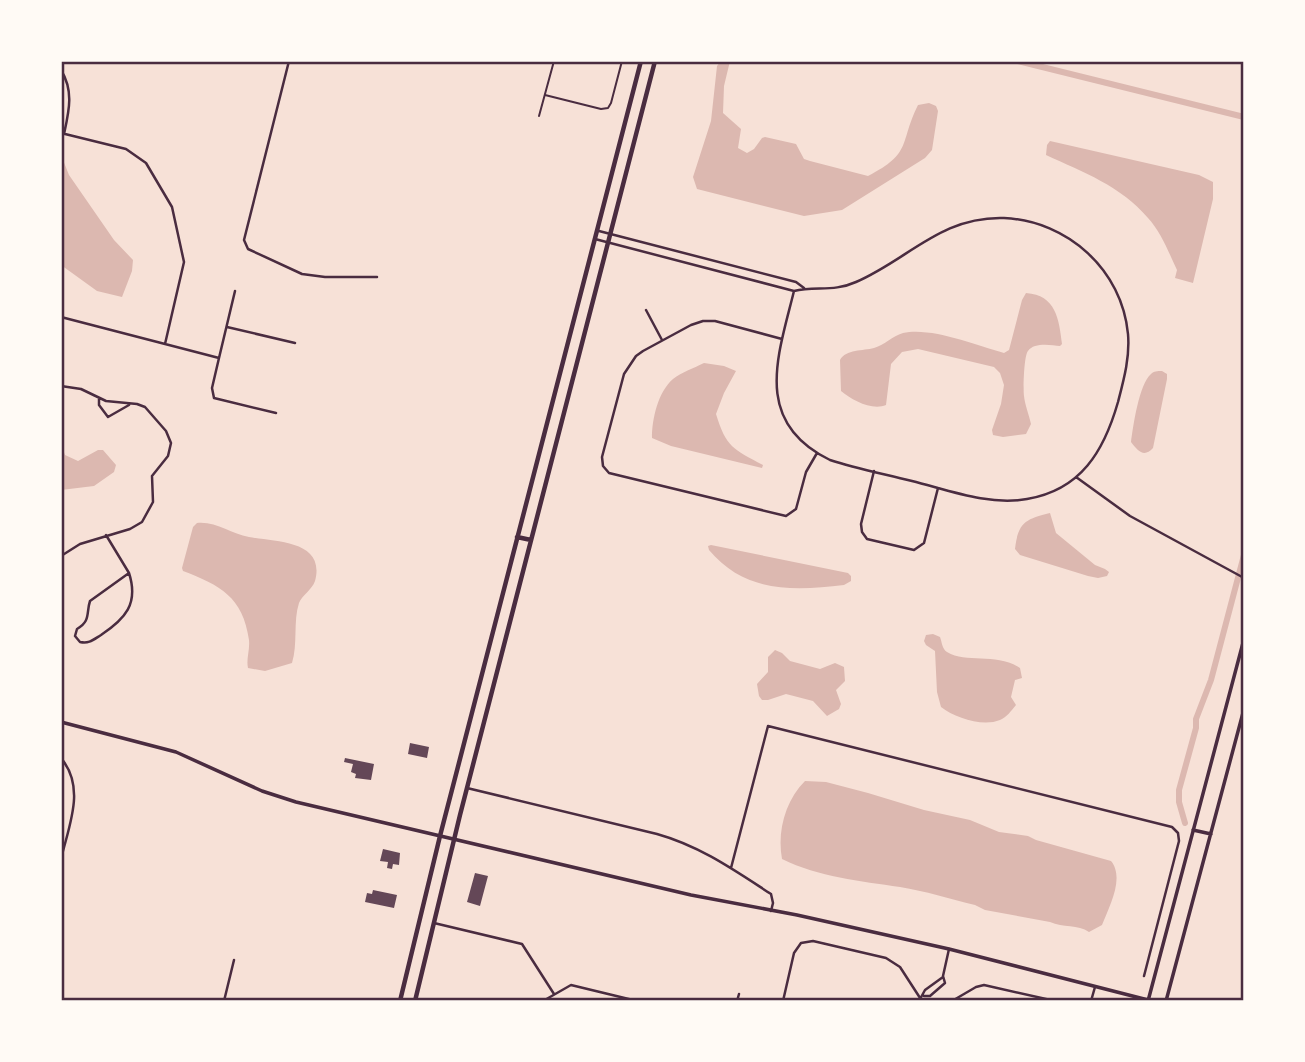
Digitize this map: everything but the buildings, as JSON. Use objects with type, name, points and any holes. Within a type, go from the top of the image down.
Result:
[{"type":"main road","points":[[400,1001],[440,836],[641,61]]},
{"type":"main road","points":[[415,1001],[467,788],[655,61]]},
{"type":"main road","points":[[517,537],[531,540]]},
{"type":"street","points":[[289,61],[244,240],[248,249],[302,274],[325,277],[377,276]]},
{"type":"street","points":[[61,69],[68,80],[71,104],[62,133],[135,153],[146,163],[172,207],[184,262],[165,344]]},
{"type":"street","points":[[595,239],[794,291],[804,288],[829,290],[857,282],[930,237],[958,224],[1006,218],[1029,221],[1050,228],[1076,242],[1101,266],[1116,291],[1126,319],[1128,348],[1125,372],[1107,438],[1095,457],[1076,477],[1054,491],[1023,500],[991,500],[838,462],[817,453],[792,429],[779,404],[775,371],[794,291]]},
{"type":"street","points":[[597,230],[796,282],[804,288]]},
{"type":"street","points":[[235,291],[212,388],[214,398],[276,413]]},
{"type":"street","points":[[646,310],[662,340]]},
{"type":"street","points":[[61,317],[219,358]]},
{"type":"street","points":[[782,339],[707,320],[695,323],[639,353],[624,374],[602,457],[603,466],[609,472],[786,516],[796,509],[806,471],[817,453]]},
{"type":"street","points":[[227,327],[295,343]]},
{"type":"street","points":[[61,386],[81,389],[99,398],[130,405]]},
{"type":"street","points":[[61,556],[80,544],[130,529],[145,519],[153,502],[152,477],[166,459],[171,447],[169,435],[149,409],[137,404],[130,405],[108,417],[99,405],[99,398]]},
{"type":"street","points":[[874,471],[861,524],[862,532],[867,539],[909,550],[918,549],[924,543],[938,487]]},
{"type":"street","points":[[1076,477],[1130,516],[1244,578]]},
{"type":"street","points":[[106,535],[129,573],[132,593],[124,616],[115,626],[89,643],[80,642],[75,636],[77,629],[89,618],[90,601],[129,573]]},
{"type":"street","points":[[61,722],[170,751],[262,791],[296,802],[683,894],[949,949],[1150,1001],[1244,639]]},
{"type":"street","points":[[1166,1001],[1244,709]]},
{"type":"street","points":[[731,868],[768,726],[1168,826],[1175,829],[1180,841],[1144,976]]},
{"type":"street","points":[[61,758],[73,779],[75,796],[61,859]]},
{"type":"street","points":[[467,788],[669,837],[701,850],[771,894],[771,911]]},
{"type":"street","points":[[1193,830],[1210,834]]},
{"type":"street","points":[[434,923],[522,944],[554,994]]},
{"type":"street","points":[[783,1001],[794,953],[801,943],[813,941],[886,958],[896,963],[922,999]]},
{"type":"street","points":[[922,999],[945,983],[943,976],[949,949]]},
{"type":"street","points":[[224,1001],[234,960]]},
{"type":"street","points":[[922,999],[925,990],[943,976]]},
{"type":"street","points":[[543,1001],[567,986],[576,985],[637,1001]]},
{"type":"street","points":[[952,1001],[984,985],[1055,1001]]},
{"type":"street","points":[[1091,1001],[1095,987]]},
{"type":"street","points":[[737,1001],[739,993]]},
{"type":"lane","points":[[539,116],[554,61]]},
{"type":"lane","points":[[545,95],[608,108],[622,61]]},
{"type":"shaded area","points":[[721,61],[730,61],[724,86],[723,113],[741,129],[738,148],[747,153],[765,137],[796,144],[804,159],[868,176],[892,161],[899,153],[918,105],[929,103],[936,106],[938,111],[932,150],[925,158],[842,210],[804,216],[697,189],[693,177],[711,121],[717,66]]},
{"type":"shaded area","points":[[1050,141],[1199,175],[1213,182],[1213,199],[1193,283],[1175,278],[1177,270],[1164,243],[1153,224],[1137,207],[1114,188],[1046,155]]},
{"type":"shaded area","points":[[61,155],[69,175],[114,240],[133,260],[132,271],[122,297],[97,291],[61,265]]},
{"type":"shaded area","points":[[1026,293],[1044,298],[1050,303],[1057,317],[1062,344],[1034,346],[1028,351],[1024,392],[1031,424],[1026,434],[1003,437],[993,435],[1004,385],[1000,373],[994,367],[918,349],[902,352],[891,364],[886,405],[869,406],[841,391],[840,360],[843,356],[850,352],[878,347],[903,333],[927,332],[1004,353],[1009,350]]},
{"type":"shaded area","points":[[704,363],[736,371],[716,414],[723,434],[732,446],[763,465],[762,468],[671,446],[652,438],[653,423],[663,391],[680,374]]},
{"type":"shaded area","points":[[1162,371],[1167,374],[1167,379],[1153,448],[1144,453],[1131,442],[1137,406],[1147,379],[1153,372]]},
{"type":"shaded area","points":[[61,444],[65,455],[78,461],[103,450],[116,465],[114,472],[94,486],[61,490]]},
{"type":"shaded area","points":[[1050,513],[1056,533],[1095,565],[1109,572],[1107,576],[1088,576],[1020,555],[1015,549],[1021,528],[1034,517]]},
{"type":"shaded area","points":[[197,523],[211,524],[242,535],[284,542],[306,550],[313,558],[316,568],[315,581],[299,603],[292,663],[265,671],[248,668],[249,640],[246,625],[235,603],[219,588],[183,571],[193,527]]},
{"type":"shaded area","points":[[708,546],[848,573],[851,581],[844,585],[806,588],[754,582],[723,564],[709,550]]},
{"type":"shaded area","points":[[926,635],[940,637],[945,651],[955,655],[1001,660],[1020,668],[1022,678],[1015,680],[1011,697],[1016,705],[1007,716],[993,722],[978,722],[961,718],[941,707],[937,692],[935,651],[924,641]]},
{"type":"shaded area","points":[[775,650],[790,661],[820,669],[835,663],[844,667],[845,681],[836,690],[841,704],[839,709],[827,716],[813,701],[786,694],[762,700],[757,684],[768,672],[768,657]]},
{"type":"shaded area","points":[[805,781],[826,782],[1111,861],[1115,868],[1116,884],[1102,925],[1089,932],[985,910],[919,891],[825,874],[782,859],[784,817],[792,798]]},
{"type":"waterway","points":[[1018,61],[1244,117]]},
{"type":"waterway","points":[[1185,823],[1179,802],[1179,790],[1196,719],[1211,680],[1244,555]]}]
